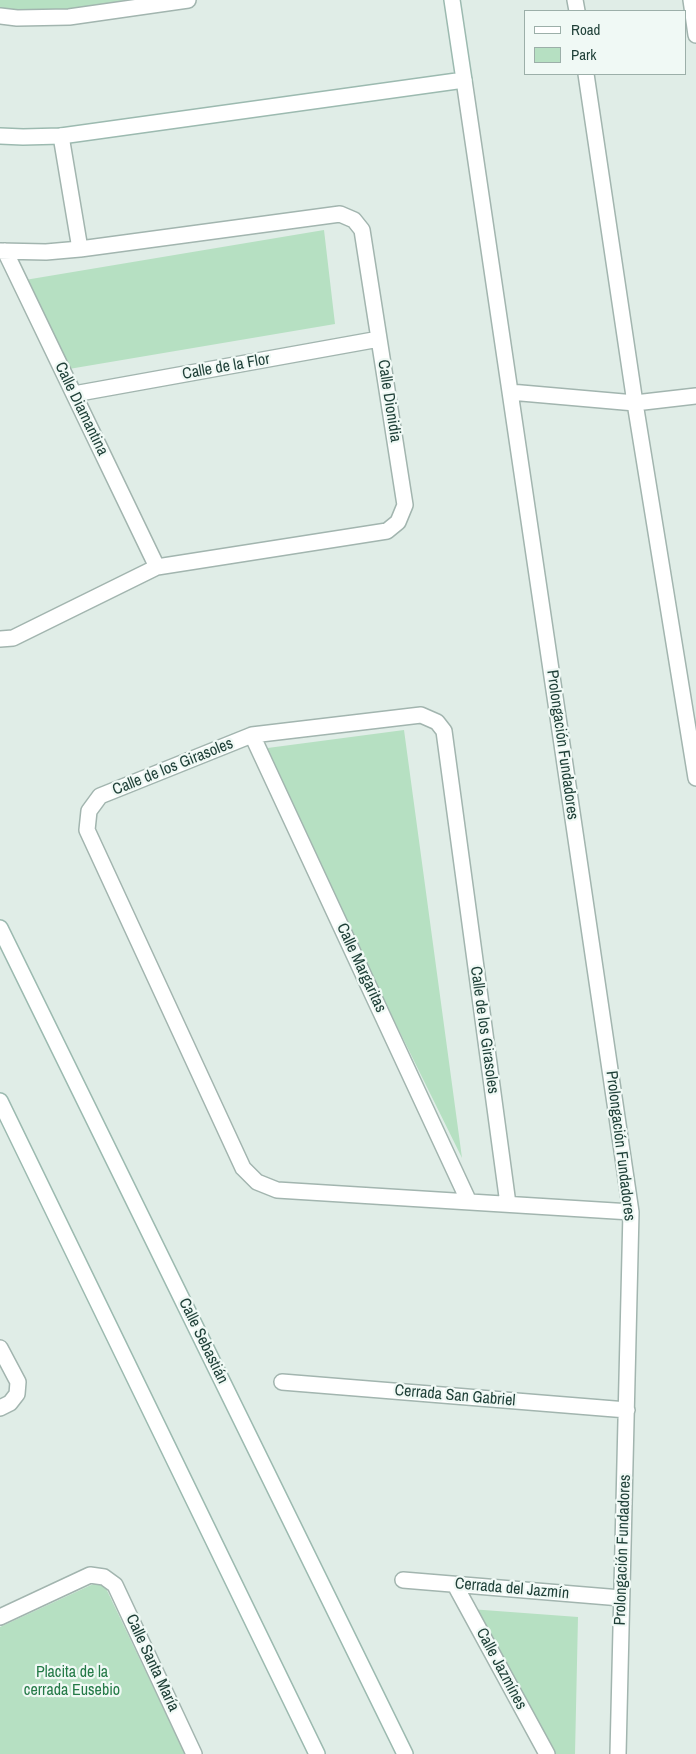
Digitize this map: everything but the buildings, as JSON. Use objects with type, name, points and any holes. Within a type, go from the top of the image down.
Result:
[{"type":"street","points":[[0,16],[17,18],[69,17],[130,5],[188,0]]},
{"type":"street","name":"Prolongación Fundadores","points":[[452,0],[631,1212],[628,1410],[621,1598],[618,1754]]},
{"type":"street","points":[[691,0],[696,35]]},
{"type":"street","points":[[586,75],[635,403],[696,778]]},
{"type":"street","points":[[0,136],[61,136],[464,80]]},
{"type":"street","points":[[61,136],[80,249]]},
{"type":"street","name":"Calle Dionidia","points":[[0,638],[13,638],[157,567],[387,531],[398,522],[405,505],[362,230],[354,220],[340,214],[80,249],[46,252],[2,251]]},
{"type":"street","name":"Calle Diamantina","points":[[2,251],[74,394],[157,567]]},
{"type":"street","name":"Calle de la Flor","points":[[74,394],[379,339]]},
{"type":"street","points":[[510,392],[635,403],[696,396]]},
{"type":"street","name":"Calle de los Girasoles","points":[[508,1204],[444,731],[437,722],[421,716],[252,735],[100,796],[89,811],[87,830],[243,1168],[257,1182],[278,1190],[631,1212]]},
{"type":"street","name":"Calle Margaritas","points":[[252,735],[469,1202]]},
{"type":"street","name":"Calle Sebastián","points":[[0,928],[405,1754]]},
{"type":"street","points":[[0,1100],[317,1754]]},
{"type":"street","points":[[0,1348],[18,1382],[16,1394],[10,1403],[0,1408]]},
{"type":"street","name":"Cerrada San Gabriel","points":[[282,1382],[628,1410]]},
{"type":"street","name":"Calle Santa María","points":[[0,1617],[90,1575],[104,1577],[115,1586],[194,1754]]},
{"type":"street","name":"Cerrada del Jazmín","points":[[403,1580],[621,1598]]},
{"type":"street","name":"Calle Jazmínes","points":[[455,1585],[547,1754]]},
{"type":"green space","points":[[0,0],[126,0],[126,5],[68,12],[0,11]]},
{"type":"green space","points":[[324,230],[335,324],[63,370],[19,281]]},
{"type":"green space","points":[[404,730],[462,1158],[260,749]]},
{"type":"green space","name":"Placita de la cerrada Eusebio","points":[[102,1580],[185,1754],[0,1754],[0,1627]]},
{"type":"green space","points":[[470,1609],[578,1617],[575,1754],[542,1754]]}]
